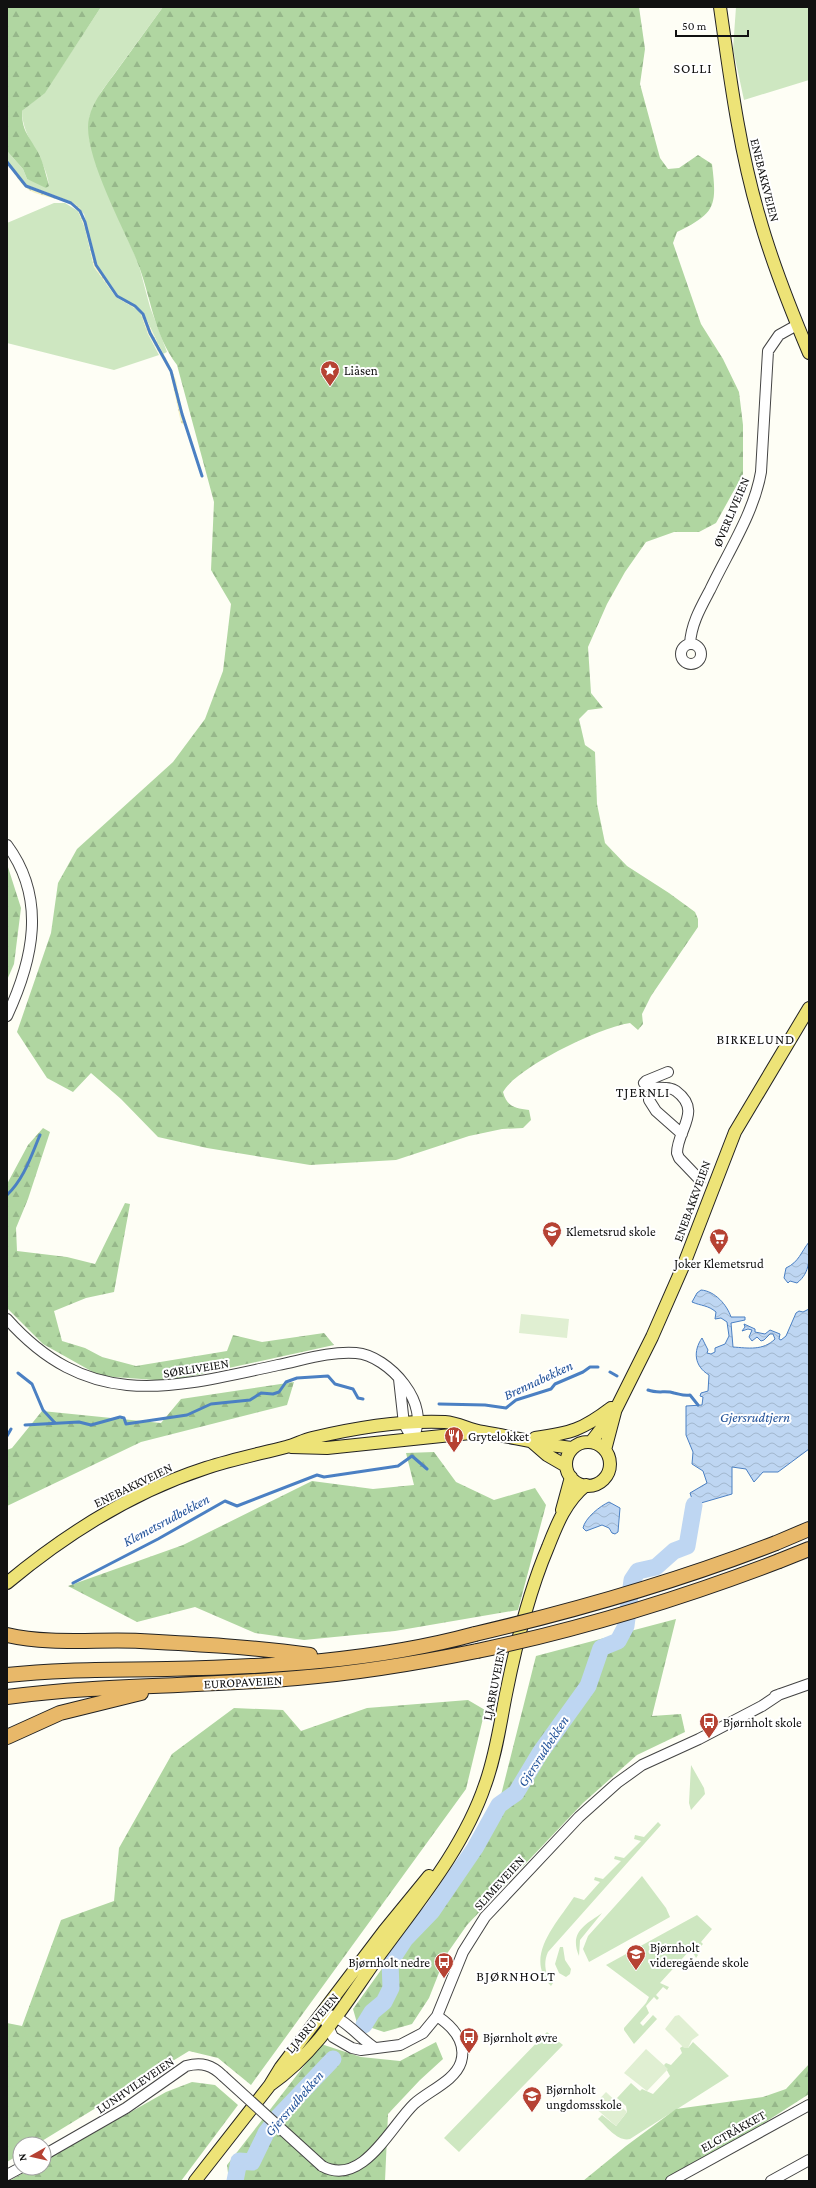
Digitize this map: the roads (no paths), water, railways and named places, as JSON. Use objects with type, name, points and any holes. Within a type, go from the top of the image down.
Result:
[{"type":"highway","name":"EUROPAVEIEN","points":[[7,1675],[83,1670],[233,1667],[336,1658],[411,1648],[578,1609],[650,1588],[776,1543],[809,1529]]},
{"type":"highway","name":"EUROPAVEIEN","points":[[7,1697],[83,1689],[298,1678],[415,1663],[522,1642],[628,1613],[704,1589],[809,1549]]},
{"type":"highway","points":[[7,1635],[28,1638],[140,1641],[277,1650],[336,1658]]},
{"type":"highway","points":[[7,1737],[60,1713],[180,1685]]},
{"type":"main road","name":"ENEBAKKVEIEN","points":[[720,7],[739,130],[758,215],[774,266],[809,353]]},
{"type":"main road","name":"ENEBAKKVEIEN","points":[[7,1583],[62,1541],[117,1506],[155,1487],[206,1468],[287,1447],[321,1436],[417,1422],[459,1423],[481,1432],[573,1448],[581,1443],[591,1442],[615,1411],[684,1264],[735,1132],[809,1008]]},
{"type":"main road","points":[[528,1441],[561,1435],[578,1430],[593,1422],[621,1399]]},
{"type":"main road","name":"ENEBAKKVEIEN","points":[[605,1450],[615,1411]]},
{"type":"main road","name":"ENEBAKKVEIEN","points":[[287,1447],[327,1448],[481,1432]]},
{"type":"main road","points":[[528,1441],[547,1455],[566,1466],[571,1477],[586,1485],[592,1485],[602,1481],[610,1470],[611,1462],[605,1450],[598,1444],[591,1442]]},
{"type":"main road","points":[[566,1466],[568,1456],[573,1448]]},
{"type":"main road","name":"LJABRUVEIEN","points":[[561,1517],[563,1499],[571,1477]]},
{"type":"main road","name":"LJABRUVEIEN","points":[[270,2085],[289,2072],[338,2017],[357,1987],[435,1879],[474,1814],[485,1786],[495,1751],[516,1648],[537,1574],[561,1517],[574,1497],[586,1485]]},
{"type":"main road","name":"LJABRUVEIEN","points":[[195,2181],[270,2085],[281,2067],[398,1913],[450,1854]]},
{"type":"street","name":"ØVERLIVEIEN","points":[[690,644],[697,616],[744,521],[757,489],[761,472],[768,351],[779,335],[797,325]]},
{"type":"street","points":[[7,845],[15,856],[26,878],[33,919],[27,960],[7,1016]]},
{"type":"street","points":[[668,1072],[644,1083],[649,1087],[668,1087],[681,1096],[686,1104],[688,1115],[677,1149],[677,1155],[700,1180]]},
{"type":"street","points":[[650,1100],[656,1110],[682,1134]]},
{"type":"street","name":"SØRLIVEIEN","points":[[7,1319],[32,1344],[60,1364],[99,1380],[117,1384],[155,1387],[182,1385],[338,1352],[363,1353],[378,1359],[391,1368],[410,1390],[417,1422],[415,1433],[412,1438]]},
{"type":"street","points":[[399,1379],[404,1424],[412,1438]]},
{"type":"street","name":"SLIMEVEIEN","points":[[322,2014],[333,2037],[352,2048],[361,2050],[392,2047],[407,2043],[423,2033],[438,2016],[463,1952],[476,1930],[495,1905],[578,1817],[642,1765],[671,1750],[698,1739],[762,1706],[780,1694],[809,1684]]},
{"type":"street","points":[[322,2014],[329,2014],[338,2017],[363,2040],[375,2048]]},
{"type":"street","name":"LUNHVILEVEIEN","points":[[52,2150],[119,2112],[186,2066],[197,2064],[207,2065],[224,2076],[328,2171],[343,2175],[354,2173],[364,2168],[374,2158],[405,2112],[423,2096],[454,2073],[462,2060],[461,2044],[451,2027],[438,2016]]},
{"type":"street","name":"ELGTRÅKKET","points":[[671,2181],[809,2105]]},
{"type":"street","points":[[771,2181],[809,2160]]},
{"type":"water","points":[[809,1242],[808,1264],[805,1274],[797,1283],[790,1281],[788,1283],[784,1278],[786,1268],[797,1260]]},
{"type":"water","name":"Gjersrudtjern","points":[[701,1290],[711,1293],[720,1299],[727,1308],[731,1317],[745,1317],[745,1320],[731,1323],[733,1347],[755,1348],[770,1343],[775,1339],[773,1334],[770,1334],[764,1340],[761,1341],[757,1337],[752,1341],[749,1337],[752,1330],[748,1329],[742,1331],[745,1327],[744,1324],[755,1329],[755,1332],[765,1334],[770,1330],[780,1334],[779,1339],[781,1340],[786,1336],[796,1313],[809,1309],[809,1449],[778,1472],[763,1472],[754,1482],[746,1469],[732,1467],[732,1494],[694,1505],[690,1493],[707,1483],[703,1471],[692,1464],[693,1452],[686,1435],[686,1406],[702,1405],[703,1397],[700,1396],[701,1393],[708,1391],[709,1375],[700,1367],[698,1363],[696,1358],[697,1348],[702,1338],[708,1350],[707,1353],[711,1354],[715,1352],[715,1348],[725,1344],[729,1336],[727,1322],[721,1318],[715,1319],[716,1312],[710,1308],[692,1302],[697,1293]]},
{"type":"water","points":[[609,1502],[620,1508],[618,1532],[615,1534],[612,1533],[609,1528],[602,1525],[586,1531],[583,1528],[584,1524],[590,1516],[601,1506]]},
{"type":"waterway","points":[[7,162],[26,186],[71,203],[80,211],[85,222],[96,265],[117,296],[135,306],[143,314],[150,333],[171,371],[182,414],[202,476]]},
{"type":"waterway","points":[[7,1195],[23,1175],[40,1135]]},
{"type":"waterway","name":"Brennabekken","points":[[439,1404],[485,1405],[506,1408],[516,1400],[551,1389],[555,1384],[583,1372],[590,1367],[598,1367]]},
{"type":"waterway","points":[[610,1372],[617,1376]]},
{"type":"waterway","points":[[18,1373],[32,1384],[43,1410],[55,1423]]},
{"type":"waterway","name":"Brennabekken","points":[[25,1425],[79,1422],[91,1425],[120,1417],[124,1418],[126,1424],[187,1415],[211,1404],[250,1400],[261,1393],[273,1394],[279,1392],[286,1382],[297,1378],[328,1376],[335,1384],[353,1389],[358,1398],[363,1399]]},
{"type":"waterway","points":[[648,1390],[690,1395],[698,1405]]},
{"type":"waterway","name":"Brennabekken","points":[[7,1436],[11,1429]]},
{"type":"waterway","name":"Klemetsrudbekken","points":[[73,1583],[158,1539],[225,1501],[237,1506],[317,1475],[324,1477],[398,1466],[412,1456],[427,1469]]},
{"type":"waterway","name":"Gjersrudbekken","points":[[364,2025],[372,2012],[384,2002],[391,1988],[390,1962],[405,1939],[432,1911],[475,1848],[499,1805],[516,1793],[540,1753],[588,1686],[601,1648],[618,1641],[626,1626],[632,1580],[638,1571],[656,1567],[674,1551],[687,1546],[694,1505]]},
{"type":"waterway","name":"Gjersrudbekken","points":[[235,2181],[239,2161],[252,2162],[266,2133],[279,2116],[333,2059]]},
{"type":"place","name":"Liåsen","points":[[330,387]]},
{"type":"place","name":"Klemetsrud skole","points":[[552,1248]]},
{"type":"place","name":"Joker Klemetsrud","points":[[719,1255]]},
{"type":"place","name":"Grytelokket","points":[[454,1453]]},
{"type":"place","name":"Bjørnholt skole","points":[[709,1739]]},
{"type":"place","name":"Bjørnholt videregående skole","points":[[636,1971]]},
{"type":"place","name":"Bjørnholt nedre","points":[[444,1979]]},
{"type":"place","name":"Bjørnholt øvre","points":[[469,2054]]},
{"type":"place","name":"Bjørnholt ungdomsskole","points":[[532,2113]]},
{"type":"district","name":"SOLLI","points":[[693,68]]},
{"type":"district","name":"BIRKELUND","points":[[756,1039]]},
{"type":"district","name":"TJERNLI","points":[[643,1092]]},
{"type":"district","name":"BJØRNHOLT","points":[[516,1976]]}]
